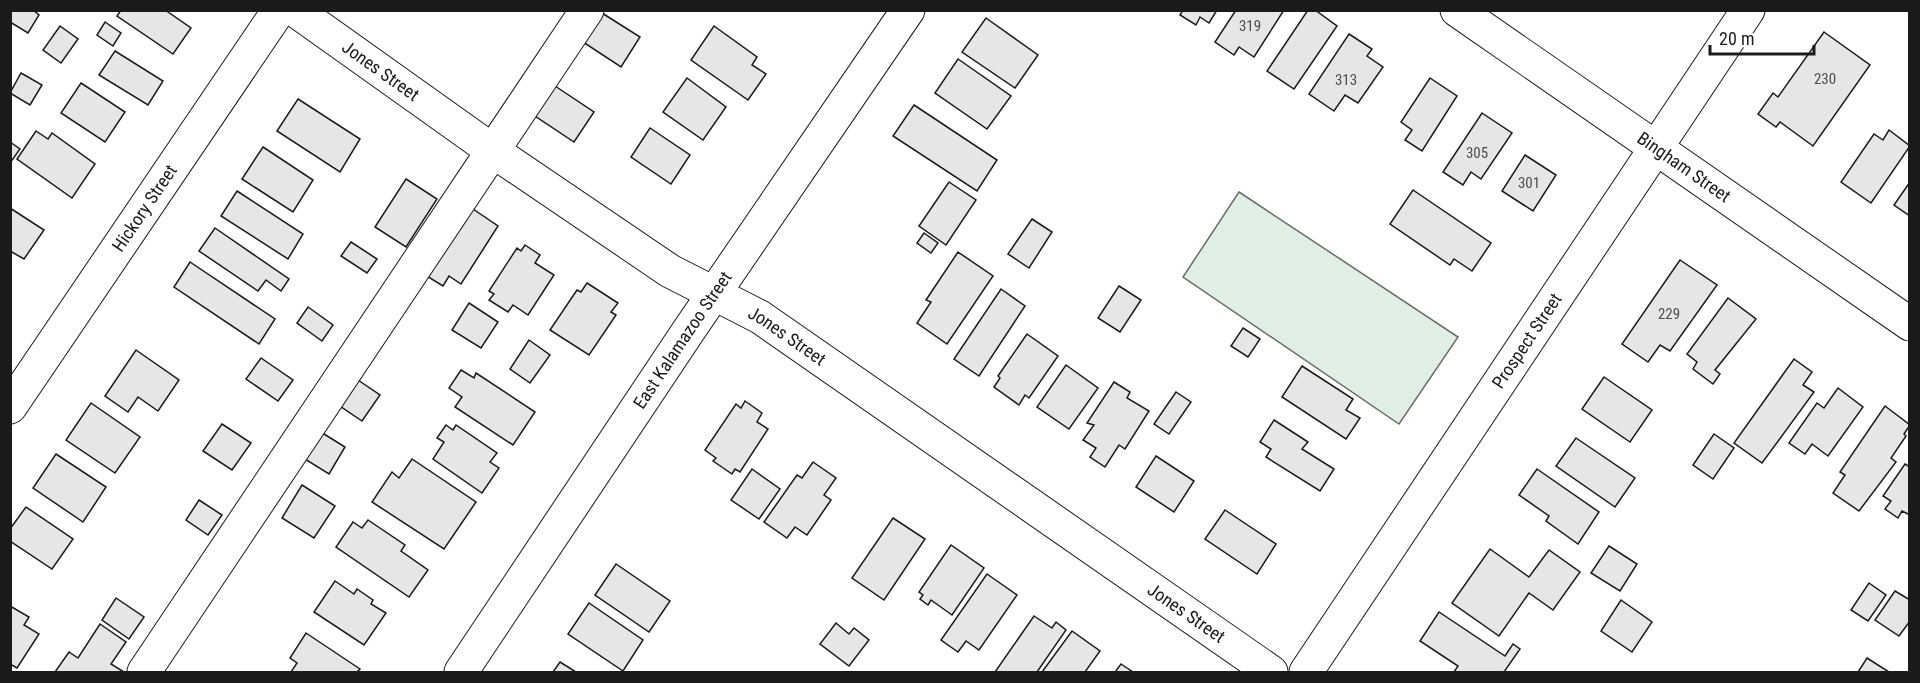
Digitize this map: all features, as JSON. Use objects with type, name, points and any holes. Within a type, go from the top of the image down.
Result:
[{"type":"street","name":"Hickory Street","points":[[10,407],[279,10]]},
{"type":"street","name":"Jones Street","points":[[295,10],[493,151],[670,271],[760,317],[1271,672]]},
{"type":"street","points":[[144,672],[587,10]]},
{"type":"street","name":"East Kalamazoo Street","points":[[461,672],[908,10]]},
{"type":"street","name":"Bingham Street","points":[[1457,10],[1910,324]]},
{"type":"street","name":"Prospect Street","points":[[1306,672],[1748,10]]},
{"type":"green space","points":[[1239,192],[1458,337],[1399,424],[1183,277]]},
{"type":"building","points":[[10,10],[33,10],[39,15],[28,33],[10,22]]},
{"type":"building","points":[[121,10],[165,10],[191,28],[173,54],[117,16]]},
{"type":"building","points":[[1183,10],[1217,10],[1209,23],[1200,17],[1196,25],[1180,15]]},
{"type":"building","points":[[1236,10],[1284,10],[1254,57],[1239,47],[1234,55],[1215,42]]},
{"type":"building","points":[[1308,10],[1315,10],[1337,26],[1294,89],[1267,71]]},
{"type":"building","points":[[602,13],[640,37],[621,67],[583,42]]},
{"type":"building","points":[[986,18],[1038,55],[1015,88],[962,52]]},
{"type":"building","points":[[105,22],[121,33],[113,46],[97,35]]},
{"type":"building","points":[[60,26],[78,39],[61,63],[43,50]]},
{"type":"building","points":[[714,26],[757,57],[752,65],[766,74],[748,100],[691,60]]},
{"type":"building","points":[[1824,32],[1870,65],[1813,146],[1780,122],[1776,127],[1758,114],[1773,93],[1778,97]]},
{"type":"building","points":[[1349,34],[1372,49],[1367,56],[1383,67],[1358,103],[1345,95],[1334,111],[1309,94]]},
{"type":"building","points":[[115,51],[163,81],[148,105],[99,75]]},
{"type":"building","points":[[958,59],[1011,96],[987,129],[935,93]]},
{"type":"building","points":[[21,73],[42,85],[30,105],[10,93]]},
{"type":"building","points":[[687,78],[726,107],[703,140],[663,112]]},
{"type":"building","points":[[1430,78],[1457,96],[1422,151],[1405,140],[1412,130],[1401,122]]},
{"type":"building","points":[[81,83],[125,112],[105,142],[61,113]]},
{"type":"building","points":[[552,84],[594,112],[574,142],[532,114]]},
{"type":"building","points":[[298,99],[360,139],[340,172],[277,131]]},
{"type":"building","points":[[914,105],[997,160],[977,191],[893,136]]},
{"type":"building","points":[[1482,113],[1512,133],[1481,179],[1471,172],[1463,185],[1443,172]]},
{"type":"building","points":[[650,128],[690,155],[671,184],[631,157]]},
{"type":"building","points":[[1889,130],[1910,146],[1871,203],[1841,182],[1874,134],[1883,140]]},
{"type":"building","points":[[36,131],[48,139],[52,133],[95,164],[72,198],[17,159]]},
{"type":"building","points":[[10,142],[20,149],[10,163]]},
{"type":"building","points":[[263,147],[313,180],[293,212],[242,179]]},
{"type":"building","points":[[1525,155],[1556,175],[1533,211],[1502,191]]},
{"type":"building","points":[[406,179],[437,199],[406,247],[375,227]]},
{"type":"building","points":[[949,182],[976,200],[946,245],[919,226]]},
{"type":"building","points":[[1910,182],[1910,216],[1894,205]]},
{"type":"building","points":[[1413,190],[1491,243],[1472,271],[1454,259],[1450,265],[1390,224]]},
{"type":"building","points":[[237,191],[303,234],[288,259],[221,216]]},
{"type":"building","points":[[470,207],[498,226],[461,284],[449,276],[443,286],[425,275]]},
{"type":"building","points":[[10,208],[44,230],[24,259],[10,251]]},
{"type":"building","points":[[1032,219],[1052,232],[1029,268],[1008,254]]},
{"type":"building","points":[[215,228],[289,279],[281,291],[266,280],[258,291],[199,251]]},
{"type":"building","points":[[924,233],[938,243],[931,253],[917,243]]},
{"type":"building","points":[[351,242],[377,259],[367,273],[341,256]]},
{"type":"building","points":[[525,245],[540,255],[535,263],[554,275],[528,315],[513,305],[508,312],[489,300],[494,294],[489,291],[517,248],[521,251]]},
{"type":"building","points":[[958,252],[993,276],[947,344],[917,323],[931,302],[926,300]]},
{"type":"building","points":[[1680,260],[1717,285],[1670,351],[1660,345],[1648,362],[1622,344]]},
{"type":"building","points":[[190,262],[275,319],[259,344],[174,287]]},
{"type":"building","points":[[587,283],[618,303],[611,312],[616,315],[589,355],[550,330],[577,290],[581,292]]},
{"type":"building","points":[[1119,286],[1141,300],[1120,332],[1098,318]]},
{"type":"building","points":[[1001,289],[1025,306],[979,376],[954,359]]},
{"type":"building","points":[[1728,298],[1756,319],[1715,370],[1720,374],[1713,384],[1693,369],[1697,362],[1687,354]]},
{"type":"building","points":[[469,303],[498,322],[481,348],[452,330]]},
{"type":"building","points":[[308,307],[333,325],[322,341],[297,323]]},
{"type":"building","points":[[1243,328],[1260,339],[1248,357],[1231,346]]},
{"type":"building","points":[[1027,334],[1058,356],[1029,398],[1025,395],[1019,405],[994,387],[1000,378],[998,376]]},
{"type":"building","points":[[529,340],[550,355],[530,383],[510,369]]},
{"type":"building","points":[[136,350],[179,380],[158,411],[138,397],[128,412],[105,396]]},
{"type":"building","points":[[261,358],[293,380],[278,401],[246,379]]},
{"type":"building","points":[[1794,359],[1812,372],[1803,385],[1814,392],[1762,463],[1734,443]]},
{"type":"building","points":[[1066,365],[1098,388],[1069,429],[1037,407]]},
{"type":"building","points":[[1302,366],[1353,399],[1346,410],[1360,418],[1346,439],[1282,397]]},
{"type":"building","points":[[461,370],[474,378],[476,373],[535,412],[513,445],[455,407],[462,397],[449,388]]},
{"type":"building","points":[[352,376],[380,395],[362,421],[334,402]]},
{"type":"building","points":[[1604,377],[1652,410],[1630,442],[1582,409]]},
{"type":"building","points":[[1114,382],[1130,392],[1127,398],[1149,411],[1125,449],[1119,445],[1105,467],[1090,457],[1096,448],[1083,440],[1094,425],[1087,423]]},
{"type":"building","points":[[1838,388],[1863,407],[1828,456],[1812,444],[1805,454],[1789,443],[1817,403],[1824,408]]},
{"type":"building","points":[[1176,392],[1191,402],[1169,434],[1154,424]]},
{"type":"building","points":[[745,401],[762,413],[757,422],[768,429],[740,472],[735,469],[732,474],[713,461],[716,458],[705,450],[736,404],[741,408]]},
{"type":"building","points":[[91,403],[140,437],[115,473],[66,440]]},
{"type":"building","points":[[1885,406],[1910,425],[1904,434],[1906,436],[1891,458],[1896,462],[1859,511],[1833,493],[1845,475],[1840,472]]},
{"type":"building","points":[[1274,420],[1308,442],[1302,449],[1334,469],[1320,491],[1266,457],[1271,449],[1260,442]]},
{"type":"building","points":[[222,424],[251,443],[232,470],[203,451]]},
{"type":"building","points":[[446,425],[453,430],[456,425],[497,453],[490,462],[499,468],[482,493],[433,459],[444,442],[437,438]]},
{"type":"building","points":[[316,429],[345,447],[329,474],[300,456]]},
{"type":"building","points":[[1714,434],[1734,448],[1713,479],[1693,465]]},
{"type":"building","points":[[1576,438],[1635,478],[1615,507],[1556,466]]},
{"type":"building","points":[[56,454],[106,487],[83,522],[33,488]]},
{"type":"building","points":[[1156,456],[1194,481],[1174,512],[1136,487]]},
{"type":"building","points":[[412,459],[476,502],[444,549],[372,502],[392,472],[399,478]]},
{"type":"building","points":[[813,462],[836,478],[824,495],[831,500],[807,535],[795,527],[787,538],[764,522],[797,475],[802,478]]},
{"type":"building","points":[[1905,464],[1910,467],[1910,515],[1902,511],[1898,518],[1885,509],[1891,501],[1883,496]]},
{"type":"building","points":[[752,469],[780,489],[759,519],[731,500]]},
{"type":"building","points":[[1537,469],[1599,512],[1578,544],[1546,521],[1549,516],[1519,495]]},
{"type":"building","points":[[302,485],[335,506],[314,538],[282,518]]},
{"type":"building","points":[[199,500],[222,515],[208,535],[186,520]]},
{"type":"building","points":[[26,507],[73,539],[52,569],[10,541],[10,529]]},
{"type":"building","points":[[1225,510],[1276,544],[1257,574],[1205,539]]},
{"type":"building","points":[[893,518],[925,539],[884,600],[852,578]]},
{"type":"building","points":[[368,520],[405,545],[401,551],[428,570],[409,597],[336,547],[353,522],[362,528]]},
{"type":"building","points":[[951,545],[984,568],[952,615],[931,600],[928,605],[920,599],[923,595],[919,592]]},
{"type":"building","points":[[1609,546],[1637,564],[1620,591],[1591,573]]},
{"type":"building","points":[[1490,549],[1529,577],[1549,550],[1580,572],[1553,610],[1529,593],[1499,636],[1452,603]]},
{"type":"building","points":[[616,564],[670,601],[649,632],[595,595]]},
{"type":"building","points":[[987,574],[1017,595],[979,650],[966,641],[958,652],[941,640]]},
{"type":"building","points":[[335,581],[354,594],[357,589],[373,600],[371,604],[386,613],[364,645],[314,612]]},
{"type":"building","points":[[1869,583],[1886,595],[1868,621],[1851,610]]},
{"type":"building","points":[[1895,591],[1910,600],[1910,621],[1899,636],[1875,620]]},
{"type":"building","points":[[116,598],[144,617],[129,639],[102,620]]},
{"type":"building","points":[[1621,600],[1652,622],[1632,652],[1601,631]]},
{"type":"building","points":[[589,603],[643,640],[623,671],[568,634]]},
{"type":"building","points":[[10,606],[29,617],[24,625],[39,634],[17,668],[10,664]]},
{"type":"building","points":[[1439,612],[1505,656],[1513,644],[1520,649],[1504,672],[1454,672],[1458,666],[1420,641]]},
{"type":"building","points":[[1034,616],[1052,628],[1056,622],[1066,630],[1037,672],[995,672]]},
{"type":"building","points":[[836,623],[849,634],[854,628],[869,640],[849,666],[820,644]]},
{"type":"building","points":[[100,624],[126,642],[111,664],[124,672],[55,672],[69,652],[78,658]]},
{"type":"building","points":[[1072,631],[1100,651],[1085,672],[1042,672]]},
{"type":"building","points":[[306,633],[360,669],[357,672],[291,672],[297,663],[290,658]]},
{"type":"building","points":[[1867,658],[1889,672],[1858,672]]},
{"type":"building","points":[[560,662],[576,672],[553,672]]},
{"type":"building","points":[[1121,664],[1133,672],[1115,672]]}]
